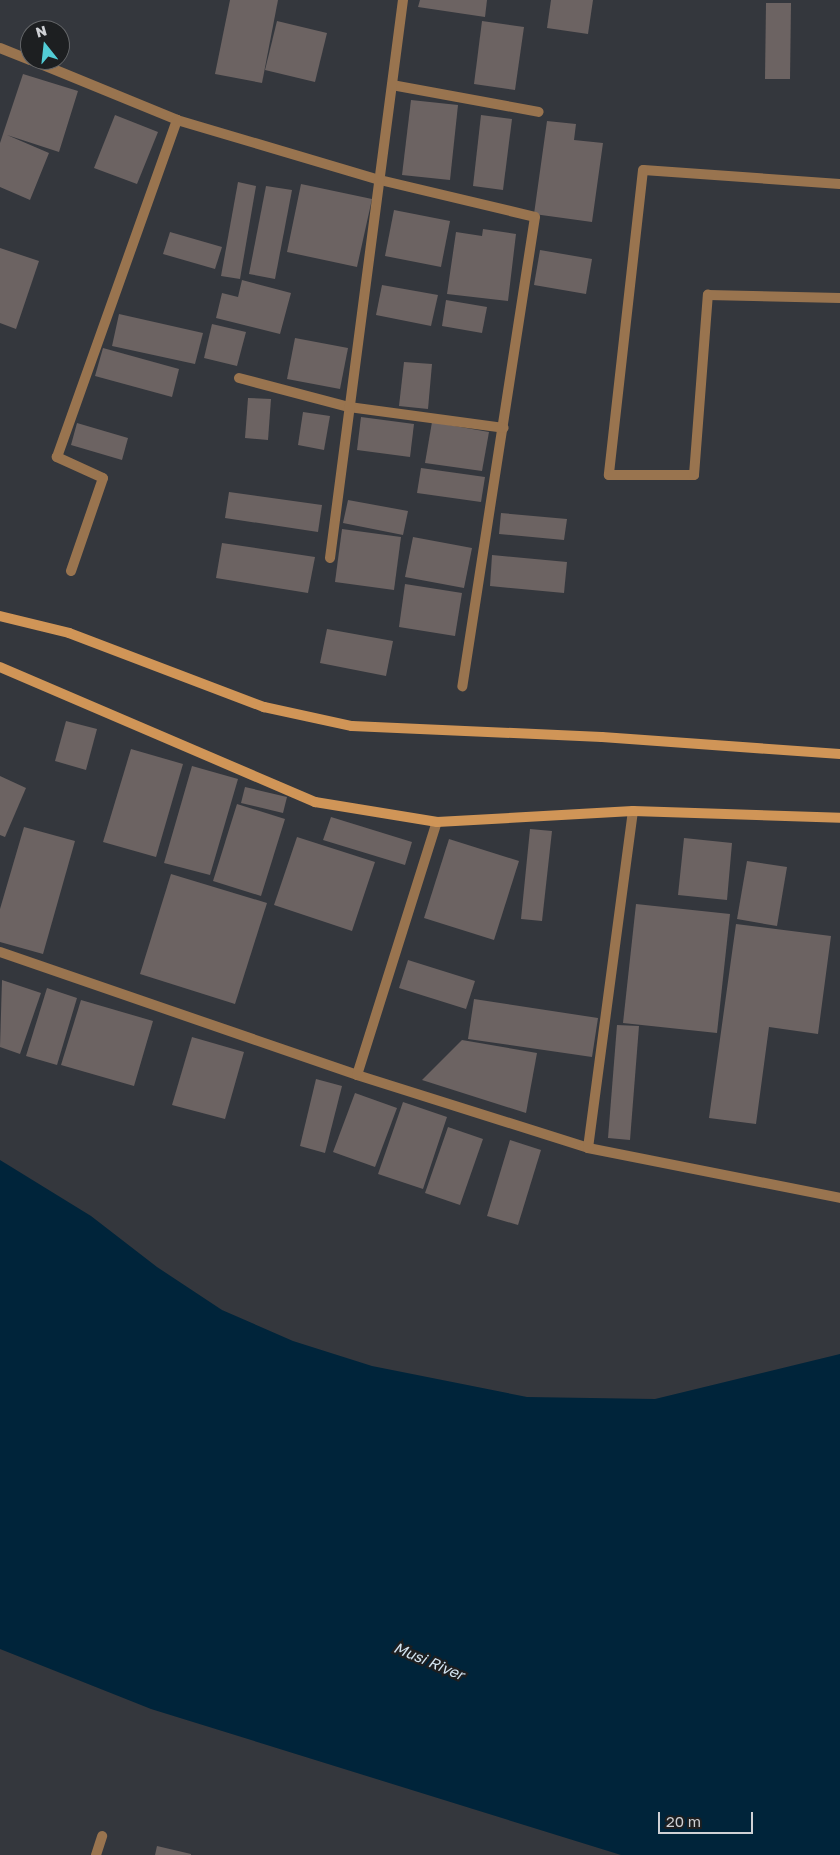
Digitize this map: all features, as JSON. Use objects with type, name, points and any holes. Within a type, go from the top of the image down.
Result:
[{"type":"street","points":[[330,558],[403,0]]},
{"type":"street","points":[[0,48],[20,56]]},
{"type":"street","points":[[54,70],[177,120],[380,180],[535,216],[504,428],[462,686]]},
{"type":"street","points":[[392,86],[539,112]]},
{"type":"street","points":[[72,571],[103,478],[57,457],[177,120]]},
{"type":"street","points":[[840,184],[643,170],[609,475],[694,476],[708,295],[840,298]]},
{"type":"street","points":[[240,378],[349,407],[504,428]]},
{"type":"street","points":[[0,616],[69,633],[264,707],[352,726],[602,737],[840,754]]},
{"type":"street","points":[[0,668],[315,802],[437,822],[632,811],[840,818]]},
{"type":"street","points":[[588,1148],[632,811]]},
{"type":"street","points":[[357,1075],[437,822]]},
{"type":"street","points":[[0,952],[357,1075],[588,1148],[840,1198]]},
{"type":"street","points":[[96,1855],[102,1836]]},
{"type":"water","name":"Musi River","points":[[0,1160],[91,1216],[157,1267],[222,1310],[293,1341],[372,1366],[527,1397],[655,1399],[840,1354],[840,1855],[621,1855],[151,1709],[0,1649]]},
{"type":"building","points":[[230,0],[278,0],[262,83],[215,74]]},
{"type":"building","points":[[420,0],[487,0],[485,17],[418,7]]},
{"type":"building","points":[[551,0],[593,0],[588,34],[547,28]]},
{"type":"building","points":[[766,3],[791,3],[790,79],[765,79]]},
{"type":"building","points":[[277,21],[327,33],[315,82],[265,70]]},
{"type":"building","points":[[482,21],[524,27],[515,90],[474,84]]},
{"type":"building","points":[[23,74],[78,91],[59,152],[7,135],[49,153],[30,200],[0,187],[0,143]]},
{"type":"building","points":[[411,100],[458,105],[450,180],[402,175]]},
{"type":"building","points":[[115,115],[158,132],[137,184],[94,168]]},
{"type":"building","points":[[481,115],[512,119],[503,190],[473,186]]},
{"type":"building","points":[[547,121],[576,124],[574,140],[603,143],[592,222],[534,214]]},
{"type":"building","points":[[238,182],[256,186],[240,279],[221,276]]},
{"type":"building","points":[[301,184],[372,199],[357,267],[287,252]]},
{"type":"building","points":[[266,186],[292,190],[275,279],[249,274]]},
{"type":"building","points":[[394,210],[450,221],[441,267],[385,256]]},
{"type":"building","points":[[483,229],[516,234],[508,301],[447,294],[456,232],[482,236]]},
{"type":"building","points":[[170,232],[222,247],[215,269],[163,254]]},
{"type":"building","points":[[0,248],[39,261],[16,329],[0,323]]},
{"type":"building","points":[[540,250],[592,259],[586,294],[534,285]]},
{"type":"building","points":[[242,280],[291,293],[280,334],[216,318],[222,293],[238,297]]},
{"type":"building","points":[[382,285],[438,295],[431,326],[376,315]]},
{"type":"building","points":[[446,300],[487,307],[482,333],[442,326]]},
{"type":"building","points":[[119,314],[203,333],[195,364],[112,346]]},
{"type":"building","points":[[212,324],[246,332],[237,366],[204,358]]},
{"type":"building","points":[[295,338],[348,348],[340,389],[287,379]]},
{"type":"building","points":[[103,348],[179,369],[172,397],[95,376]]},
{"type":"building","points":[[404,362],[432,364],[428,409],[399,406]]},
{"type":"building","points":[[248,398],[271,399],[268,440],[245,438]]},
{"type":"building","points":[[303,412],[330,416],[324,450],[298,445]]},
{"type":"building","points":[[361,417],[414,424],[410,457],[357,450]]},
{"type":"building","points":[[432,422],[489,432],[482,471],[425,463]]},
{"type":"building","points":[[77,423],[128,438],[122,460],[71,445]]},
{"type":"building","points":[[421,468],[485,477],[481,502],[417,493]]},
{"type":"building","points":[[229,492],[322,505],[318,532],[225,518]]},
{"type":"building","points":[[348,500],[408,511],[403,535],[343,523]]},
{"type":"building","points":[[501,513],[567,519],[564,540],[499,534]]},
{"type":"building","points":[[342,529],[401,537],[394,590],[335,582]]},
{"type":"building","points":[[413,537],[472,548],[464,588],[405,577]]},
{"type":"building","points":[[222,543],[315,557],[308,593],[216,578]]},
{"type":"building","points":[[492,555],[567,562],[564,593],[490,586]]},
{"type":"building","points":[[405,584],[462,593],[455,636],[399,627]]},
{"type":"building","points":[[327,629],[393,641],[386,676],[320,663]]},
{"type":"building","points":[[66,721],[97,729],[86,770],[55,761]]},
{"type":"building","points":[[131,749],[183,764],[156,857],[103,842]]},
{"type":"building","points":[[192,766],[238,779],[210,875],[164,863]]},
{"type":"building","points":[[0,776],[26,788],[5,837],[0,835]]},
{"type":"building","points":[[245,787],[287,797],[283,813],[241,803]]},
{"type":"building","points":[[237,804],[285,819],[261,896],[213,881]]},
{"type":"building","points":[[331,817],[412,842],[405,865],[323,840]]},
{"type":"building","points":[[24,827],[75,841],[43,954],[0,942],[0,909]]},
{"type":"building","points":[[530,829],[552,831],[542,921],[521,919]]},
{"type":"building","points":[[297,837],[375,862],[352,931],[274,905]]},
{"type":"building","points":[[684,838],[732,843],[727,900],[678,895]]},
{"type":"building","points":[[449,839],[519,861],[494,940],[424,918]]},
{"type":"building","points":[[747,861],[787,867],[777,926],[737,919]]},
{"type":"building","points":[[171,874],[267,903],[235,1004],[140,974]]},
{"type":"building","points":[[636,904],[730,914],[717,1033],[623,1023]]},
{"type":"building","points":[[736,924],[831,936],[818,1034],[769,1027],[756,1124],[709,1118]]},
{"type":"building","points":[[408,960],[475,981],[466,1009],[399,988]]},
{"type":"building","points":[[2,980],[41,993],[20,1054],[0,1047]]},
{"type":"building","points":[[47,988],[77,998],[57,1065],[26,1056]]},
{"type":"building","points":[[474,999],[598,1018],[592,1057],[468,1039]]},
{"type":"building","points":[[81,1000],[153,1021],[134,1086],[61,1065]]},
{"type":"building","points":[[617,1025],[639,1026],[630,1140],[608,1138]]},
{"type":"building","points":[[192,1037],[244,1052],[225,1119],[172,1105]]},
{"type":"building","points":[[462,1040],[537,1053],[526,1113],[422,1080]]},
{"type":"building","points":[[316,1079],[342,1086],[325,1153],[300,1146]]},
{"type":"building","points":[[355,1093],[397,1108],[375,1167],[333,1152]]},
{"type":"building","points":[[403,1102],[447,1117],[423,1189],[378,1174]]},
{"type":"building","points":[[448,1127],[483,1139],[460,1205],[425,1193]]},
{"type":"building","points":[[510,1140],[541,1150],[518,1225],[487,1216]]},
{"type":"building","points":[[157,1846],[191,1854],[191,1855],[155,1855]]}]
